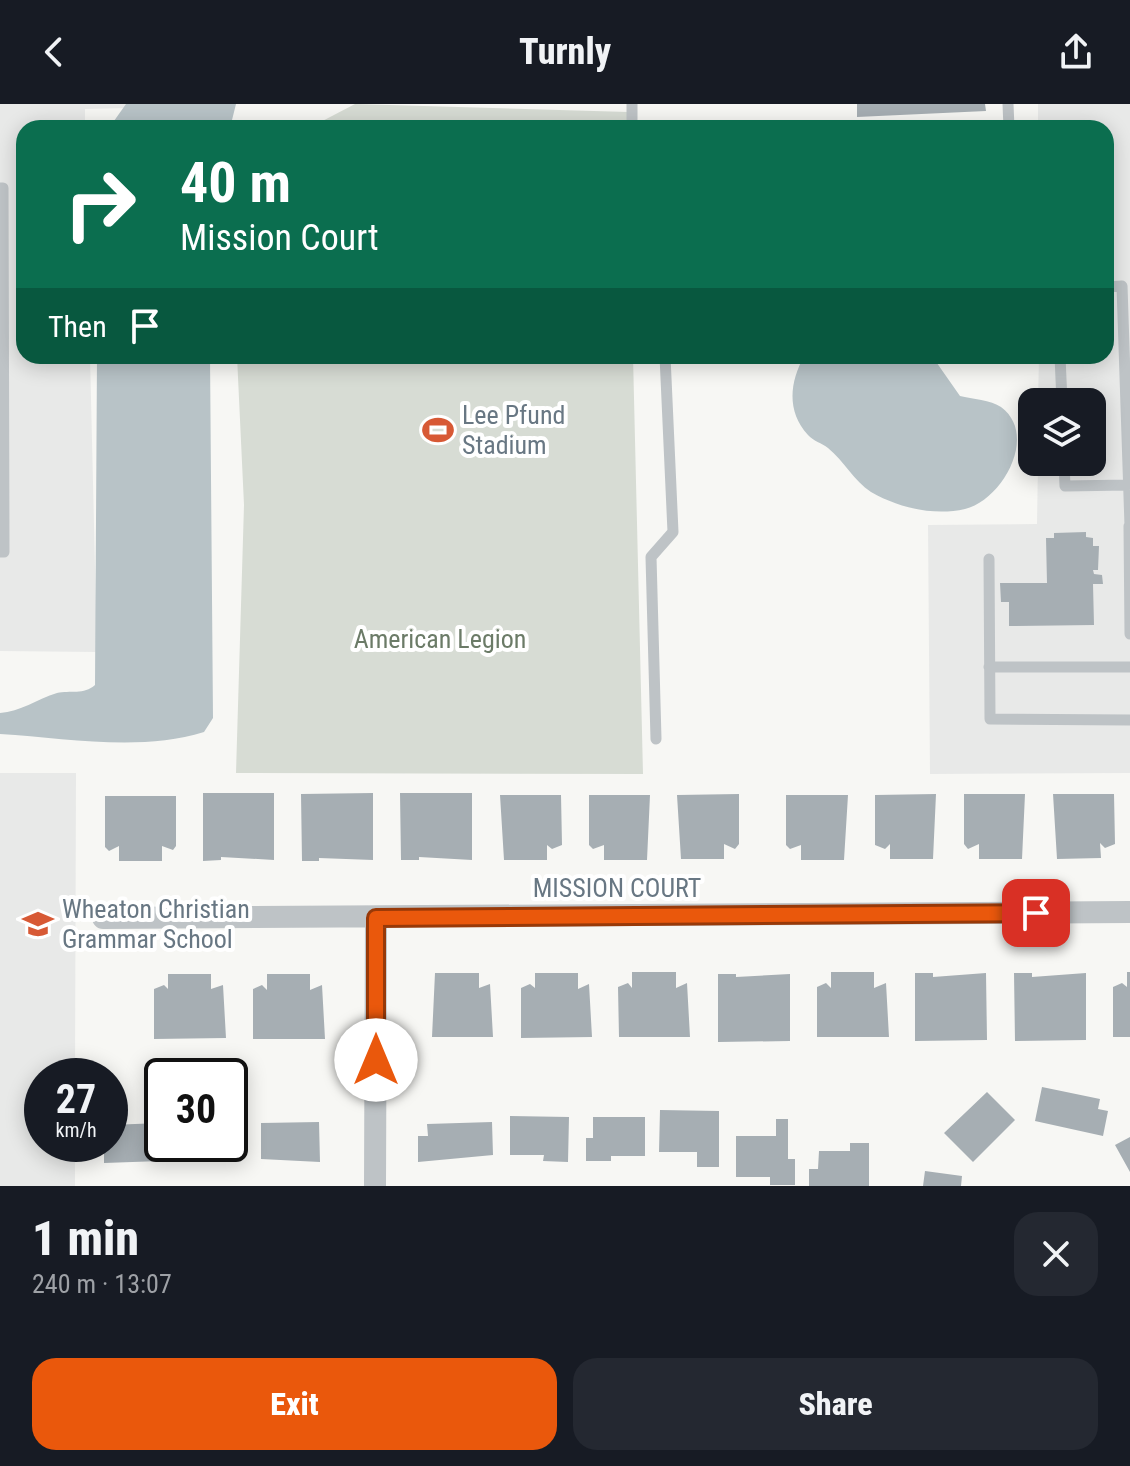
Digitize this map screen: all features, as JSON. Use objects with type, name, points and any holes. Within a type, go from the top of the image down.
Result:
[{"type":"street","name":"MISSION COURT","points":[[103,918],[1130,912]]},
{"type":"street","points":[[375,1186],[376,918]]},
{"type":"lane","points":[[0,188],[3,188],[4,521],[4,552],[0,552]]},
{"type":"lane","points":[[1114,286],[1122,286],[1130,634]]},
{"type":"lane","points":[[656,739],[651,557],[673,532],[665,364]]},
{"type":"lane","points":[[1060,364],[1061,388]]},
{"type":"lane","points":[[1065,476],[1065,486],[1127,485]]},
{"type":"lane","points":[[989,559],[990,719],[1130,720]]},
{"type":"lane","points":[[989,667],[1130,667]]},
{"type":"shaded area","points":[[0,104],[130,104],[130,108],[85,109],[85,120],[16,120],[16,364],[90,364],[97,652],[0,651]]},
{"type":"shaded area","points":[[126,104],[236,104],[232,120],[115,120]]},
{"type":"shaded area","points":[[1038,104],[1130,104],[1130,773],[930,774],[928,525],[1037,524],[1038,476],[1106,476],[1106,388],[1038,388],[1039,364],[1114,364],[1114,120],[1038,120]]},
{"type":"shaded area","points":[[97,364],[210,364],[213,718],[204,732],[154,741],[77,740],[0,734],[0,713],[57,693],[82,691],[95,685]]},
{"type":"shaded area","points":[[801,364],[938,364],[960,396],[997,405],[1012,419],[1017,433],[1011,465],[992,493],[965,509],[941,512],[893,502],[871,492],[834,453],[810,437],[801,426],[792,396]]},
{"type":"shaded area","name":"Wheaton Christian Grammar School","points":[[0,773],[76,773],[75,1058],[24,1058],[24,1162],[75,1162],[75,1186],[0,1186]]},
{"type":"green space","points":[[355,104],[628,112],[628,120],[324,120]]},
{"type":"green space","name":"American Legion","points":[[237,364],[633,364],[643,774],[236,773],[244,505]]},
{"type":"building","points":[[857,104],[985,104],[986,111],[857,117]]},
{"type":"building","points":[[1086,532],[1086,537],[1093,538],[1093,546],[1099,546],[1098,570],[1093,570],[1094,574],[1102,575],[1103,584],[1093,584],[1094,625],[1009,626],[1009,602],[1001,602],[1000,583],[1047,583],[1046,538],[1054,538],[1054,533]]},
{"type":"building","points":[[203,793],[274,793],[274,860],[221,857],[221,860],[203,861]]},
{"type":"building","points":[[373,793],[373,860],[319,858],[319,861],[302,861],[301,794]]},
{"type":"building","points":[[400,793],[472,793],[472,860],[419,857],[419,860],[401,860]]},
{"type":"building","points":[[739,794],[739,844],[735,849],[724,844],[724,859],[681,859],[677,795]]},
{"type":"building","points":[[936,794],[933,859],[890,859],[890,844],[885,849],[875,845],[875,795]]},
{"type":"building","points":[[964,794],[1025,794],[1022,859],[979,859],[979,844],[968,849],[964,844]]},
{"type":"building","points":[[1053,794],[1114,794],[1115,844],[1105,848],[1100,843],[1101,858],[1057,859]]},
{"type":"building","points":[[500,795],[561,795],[562,845],[552,849],[547,845],[547,860],[504,860]]},
{"type":"building","points":[[589,795],[650,795],[647,860],[604,860],[604,845],[593,849],[589,845]]},
{"type":"building","points":[[786,795],[848,795],[844,860],[801,860],[801,845],[790,849],[786,845]]},
{"type":"building","points":[[105,796],[176,796],[176,846],[173,850],[162,846],[162,861],[119,861],[119,846],[109,851],[105,847]]},
{"type":"building","points":[[632,972],[676,972],[676,988],[687,983],[690,1037],[619,1037],[618,987],[628,983],[632,988]]},
{"type":"building","points":[[831,972],[874,972],[874,988],[886,983],[889,1037],[817,1037],[817,987],[826,983],[831,988]]},
{"type":"building","points":[[1127,972],[1130,972],[1130,1037],[1113,1037],[1113,987],[1122,983],[1127,987]]},
{"type":"building","points":[[435,973],[479,973],[479,988],[490,984],[493,1037],[432,1037]]},
{"type":"building","points":[[535,973],[578,973],[578,989],[589,984],[592,1037],[521,1038],[521,988],[530,984],[535,988]]},
{"type":"building","points":[[915,973],[933,973],[933,977],[986,973],[987,1040],[915,1041]]},
{"type":"building","points":[[1014,973],[1032,973],[1032,977],[1086,973],[1086,1040],[1015,1041]]},
{"type":"building","points":[[168,974],[211,974],[211,989],[223,985],[226,1038],[154,1039],[154,989],[164,985],[168,989]]},
{"type":"building","points":[[267,974],[310,974],[310,990],[322,985],[325,1039],[253,1039],[253,989],[262,985],[267,990]]},
{"type":"building","points":[[718,974],[736,974],[736,977],[790,974],[790,1041],[718,1042]]},
{"type":"building","points":[[1042,1087],[1100,1099],[1098,1109],[1108,1111],[1103,1136],[1035,1121]]},
{"type":"building","points":[[987,1092],[1015,1120],[973,1162],[944,1133]]},
{"type":"building","points":[[660,1110],[719,1111],[719,1167],[697,1167],[697,1152],[659,1152]]},
{"type":"building","points":[[510,1116],[569,1117],[568,1162],[543,1161],[544,1155],[510,1155]]},
{"type":"building","points":[[593,1117],[645,1117],[645,1156],[611,1156],[611,1161],[586,1161],[586,1138],[593,1138]]},
{"type":"building","points":[[776,1119],[788,1119],[788,1159],[795,1159],[795,1185],[770,1185],[770,1177],[736,1177],[736,1136],[776,1136]]},
{"type":"building","points":[[319,1122],[320,1162],[261,1159],[261,1123]]},
{"type":"building","points":[[492,1122],[493,1155],[418,1162],[418,1136],[428,1136],[427,1124]]},
{"type":"building","points":[[128,1124],[144,1124],[144,1162],[104,1163],[128,1162]]},
{"type":"building","points":[[1130,1137],[1130,1172],[1115,1145]]},
{"type":"building","points":[[850,1143],[869,1143],[869,1186],[809,1186],[809,1169],[818,1169],[819,1151],[850,1151]]},
{"type":"building","points":[[925,1171],[962,1176],[961,1186],[923,1186]]},
{"type":"place","name":"Lee Pfund Stadium","points":[[438,430]]},
{"type":"place","name":"Wheaton Christian Grammar School","points":[[38,924]]},
{"type":"route","points":[[376,1060],[376,918],[1036,913]]}]
